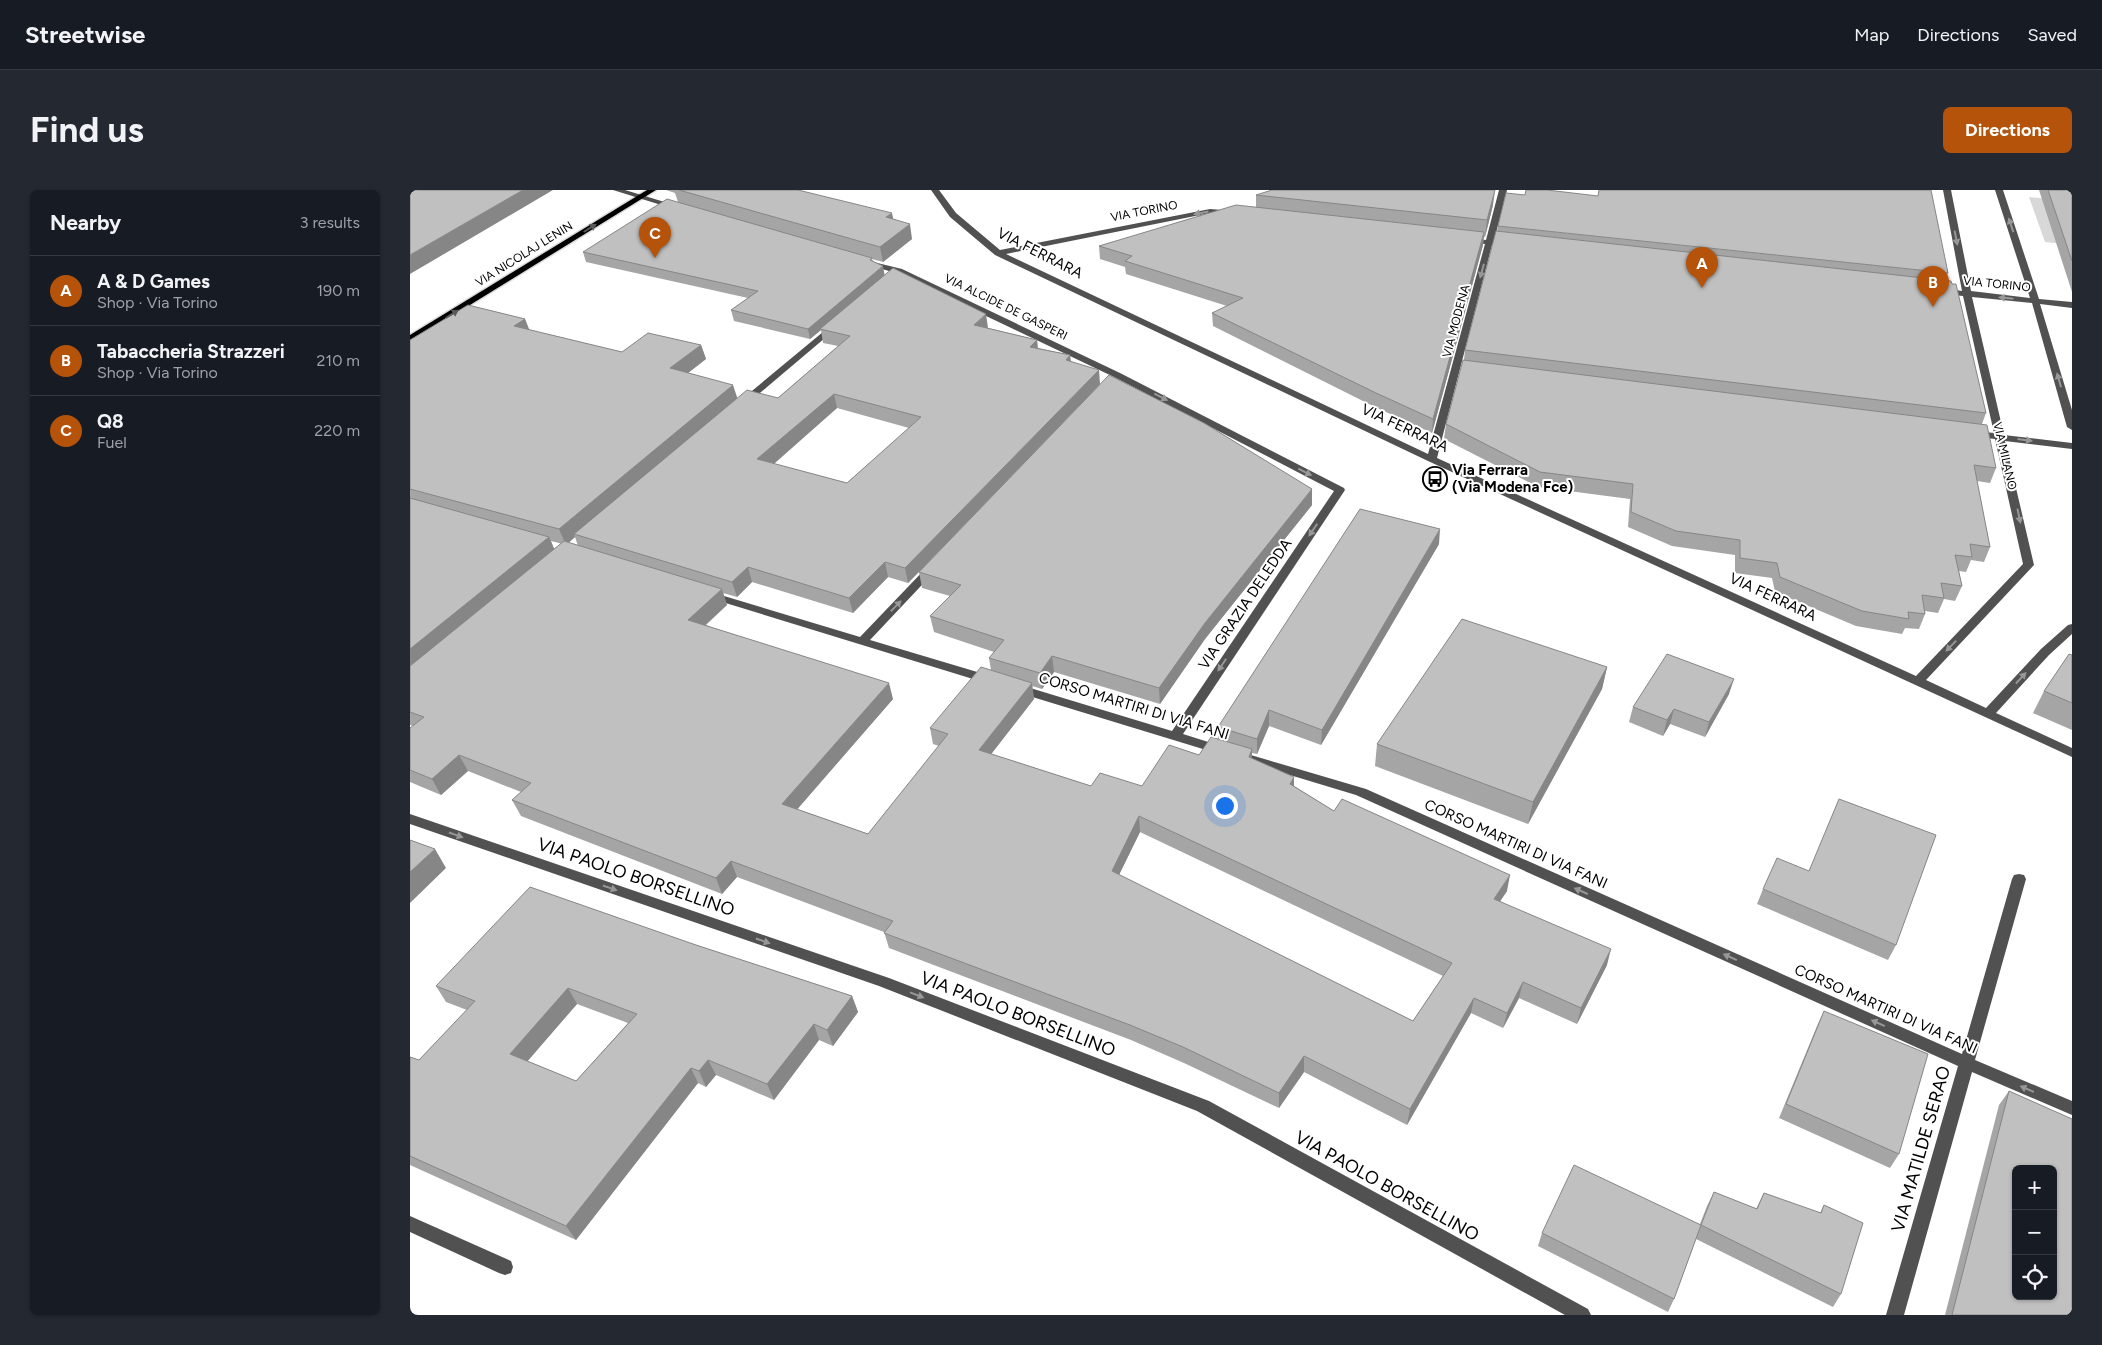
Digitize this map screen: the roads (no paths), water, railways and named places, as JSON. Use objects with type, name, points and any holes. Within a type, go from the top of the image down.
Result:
[{"type":"main road","name":"VIA NICOLAJ LENIN","points":[[410,339],[652,190]]},
{"type":"street","points":[[617,190],[683,209]]},
{"type":"street","name":"VIA FERRARA","points":[[935,190],[953,215],[998,253],[1432,459],[1918,681],[2072,754]]},
{"type":"street","name":"VIA MODENA","points":[[1432,459],[1461,369],[1489,242],[1503,190]]},
{"type":"street","name":"VIA MILANO","points":[[1918,681],[2029,565],[1967,294],[1947,190]]},
{"type":"street","points":[[1999,190],[2036,301],[2072,427]]},
{"type":"street","name":"VIA TORINO","points":[[998,253],[1210,211],[1240,214]]},
{"type":"street","points":[[1461,239],[1517,246]]},
{"type":"street","name":"VIA ALCIDE DE GASPERI","points":[[858,259],[895,274],[1114,378],[1340,490]]},
{"type":"street","name":"VIA TORINO","points":[[1933,290],[2072,305]]},
{"type":"street","points":[[733,411],[846,315]]},
{"type":"street","points":[[1970,433],[2072,446]]},
{"type":"street","name":"VIA GRAZIA DELEDDA","points":[[1175,736],[1340,490]]},
{"type":"street","points":[[862,641],[938,562]]},
{"type":"street","name":"CORSO MARTIRI DI VIA FANI","points":[[700,592],[1361,792],[1966,1063],[2072,1108]]},
{"type":"street","points":[[1988,714],[2045,652],[2072,628]]},
{"type":"street","name":"VIA PAOLO BORSELLINO","points":[[410,819],[884,982],[1203,1106],[1582,1315]]},
{"type":"street","name":"VIA MATILDE SERAO","points":[[1895,1315],[2019,879]]},
{"type":"street","points":[[410,1224],[505,1267]]},
{"type":"place","name":"Q8","points":[[655,258]]},
{"type":"place","name":"A & D Games","points":[[1702,288]]},
{"type":"place","name":"Tabaccheria Strazzeri","points":[[1933,307]]},
{"type":"place","name":"Via Ferrara (Via Modena Fce)","points":[[1435,479]]}]
